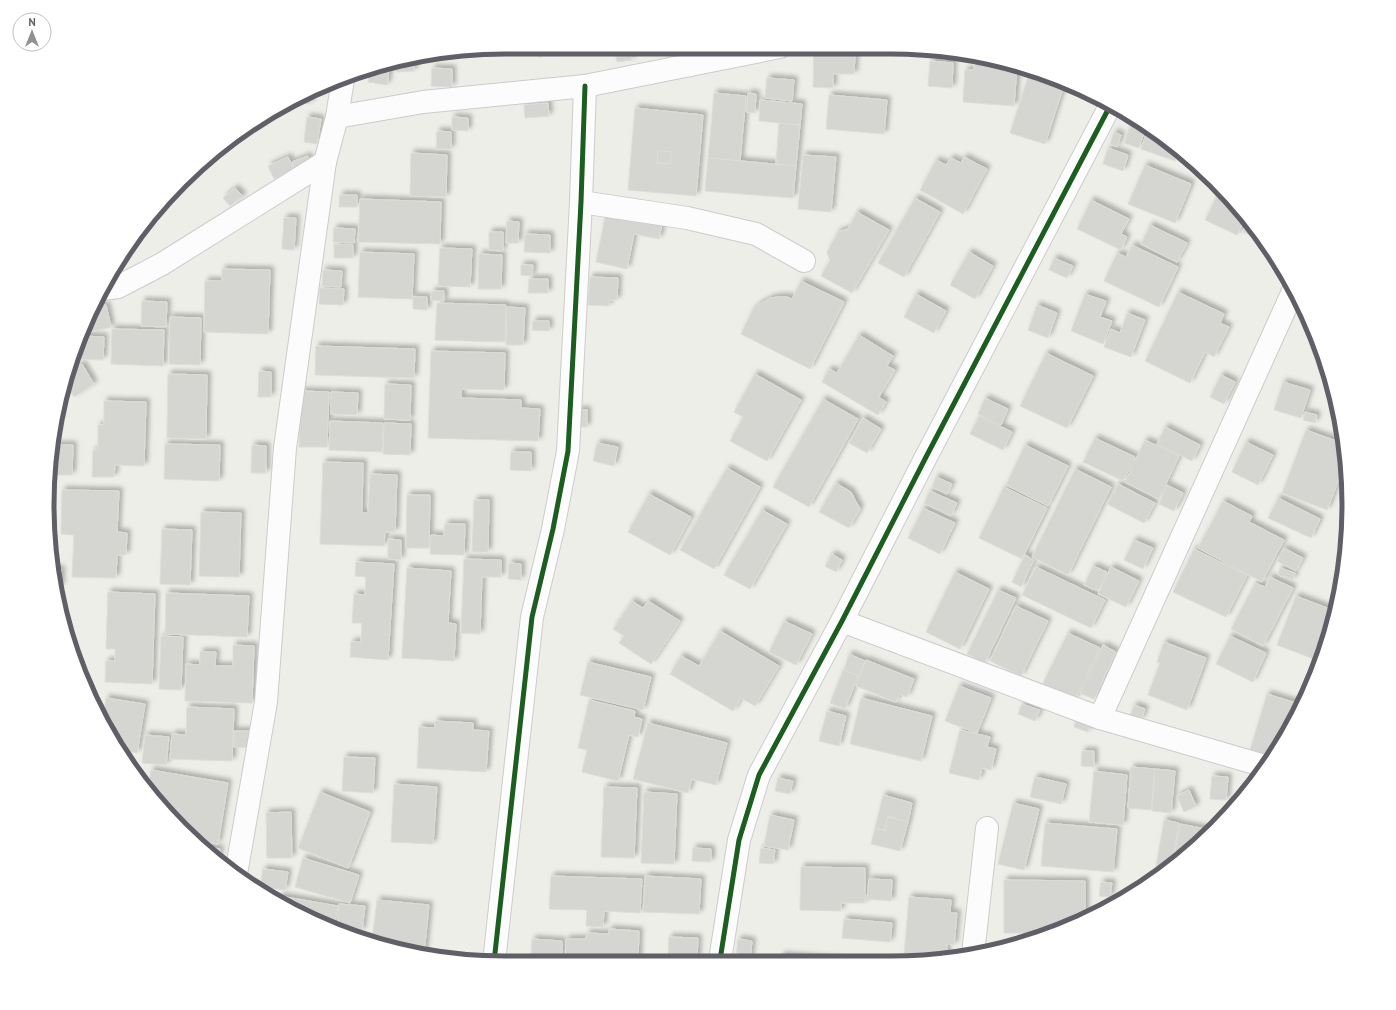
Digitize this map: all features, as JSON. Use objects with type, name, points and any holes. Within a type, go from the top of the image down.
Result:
[{"type":"street","points":[[338,117],[423,102],[585,86],[745,54]]},
{"type":"street","points":[[237,868],[266,702],[285,448],[325,162],[338,117],[343,84]]},
{"type":"street","points":[[495,956],[532,617],[553,529],[568,451],[581,202],[585,86]]},
{"type":"street","points":[[721,956],[739,840],[759,775],[842,621],[1108,110]]},
{"type":"street","points":[[110,288],[118,287],[162,264],[325,162]]},
{"type":"street","points":[[581,202],[687,218],[756,234],[804,261]]},
{"type":"street","points":[[1100,718],[1290,297]]},
{"type":"street","points":[[842,621],[1100,718],[1260,765]]},
{"type":"street","points":[[974,948],[988,828]]},
{"type":"building","points":[[537,54],[552,54],[538,57]]},
{"type":"building","points":[[615,54],[631,54],[632,60],[617,62]]},
{"type":"building","points":[[814,54],[855,55],[854,74],[833,74],[833,88],[813,87]]},
{"type":"building","points":[[933,56],[951,59],[933,58]]},
{"type":"building","points":[[930,61],[953,63],[952,88],[928,86]]},
{"type":"building","points":[[975,62],[1017,72],[1014,106],[963,102],[965,70],[974,70]]},
{"type":"building","points":[[414,64],[414,71],[396,72],[396,67]]},
{"type":"building","points":[[432,68],[452,69],[452,87],[431,86]]},
{"type":"building","points":[[389,69],[387,85],[368,82],[369,75]]},
{"type":"building","points":[[1028,77],[1063,88],[1045,144],[1010,133]]},
{"type":"building","points":[[767,78],[794,80],[792,101],[765,98]]},
{"type":"building","points":[[714,93],[746,96],[740,161],[708,158]]},
{"type":"building","points":[[748,93],[756,94],[755,113],[746,112]]},
{"type":"building","points":[[829,95],[887,100],[884,134],[826,129]]},
{"type":"building","points":[[311,99],[310,104],[302,103]]},
{"type":"building","points":[[760,100],[802,104],[800,125],[759,121]]},
{"type":"building","points":[[548,103],[549,116],[525,118],[524,105]]},
{"type":"building","points":[[635,108],[703,115],[696,196],[628,190]],"holes":[[[658,151],[671,152],[670,164],[657,163]]]},
{"type":"building","points":[[307,117],[321,119],[317,144],[304,142]]},
{"type":"building","points":[[452,117],[468,118],[468,131],[452,130]]},
{"type":"building","points":[[779,123],[800,125],[796,166],[776,164]]},
{"type":"building","points":[[1131,123],[1144,132],[1139,148],[1124,143]]},
{"type":"building","points":[[437,131],[451,132],[451,149],[436,149]]},
{"type":"building","points":[[1114,132],[1121,135],[1117,147],[1110,144]]},
{"type":"building","points":[[1146,133],[1177,156],[1175,161],[1141,149]]},
{"type":"building","points":[[1108,148],[1128,155],[1123,171],[1103,164]]},
{"type":"building","points":[[658,151],[671,152],[670,164],[657,163]]},
{"type":"building","points":[[411,153],[447,155],[446,197],[410,196]]},
{"type":"building","points":[[803,155],[836,157],[831,212],[798,209]]},
{"type":"building","points":[[308,156],[310,162],[295,168],[292,162]]},
{"type":"building","points":[[288,157],[294,169],[274,179],[268,166]]},
{"type":"building","points":[[964,157],[987,169],[963,214],[920,190],[936,160],[946,165],[951,158],[961,163]]},
{"type":"building","points":[[708,158],[796,166],[793,198],[705,191]]},
{"type":"building","points":[[1145,165],[1191,184],[1175,223],[1128,204]]},
{"type":"building","points":[[235,188],[243,196],[230,206],[223,198]]},
{"type":"building","points":[[340,195],[357,195],[357,207],[339,207]]},
{"type":"building","points":[[1218,195],[1243,223],[1237,235],[1205,220]]},
{"type":"building","points":[[915,198],[940,212],[904,277],[878,263]]},
{"type":"building","points":[[360,199],[441,202],[440,244],[358,242]]},
{"type":"building","points":[[1091,200],[1129,219],[1121,234],[1127,237],[1121,250],[1077,229]]},
{"type":"building","points":[[606,212],[662,224],[659,239],[634,234],[627,269],[596,262]]},
{"type":"building","points":[[857,212],[889,230],[852,293],[821,276],[830,261],[827,252],[838,232],[848,229]]},
{"type":"building","points":[[284,218],[296,218],[294,250],[282,249]]},
{"type":"building","points":[[507,221],[519,222],[518,243],[506,243]]},
{"type":"building","points":[[1150,225],[1187,243],[1177,262],[1141,244]]},
{"type":"building","points":[[1246,226],[1254,237],[1243,232]]},
{"type":"building","points":[[334,228],[355,229],[354,243],[333,242]]},
{"type":"building","points":[[489,232],[503,232],[503,251],[489,250]]},
{"type":"building","points":[[525,234],[550,235],[550,253],[524,252]]},
{"type":"building","points":[[334,244],[353,245],[353,258],[334,258]]},
{"type":"building","points":[[1132,245],[1178,267],[1159,307],[1104,281],[1117,253],[1126,257]]},
{"type":"building","points":[[440,248],[472,249],[470,287],[438,286]]},
{"type":"building","points":[[360,252],[414,254],[412,299],[358,297]]},
{"type":"building","points":[[969,252],[993,266],[975,299],[950,285]]},
{"type":"building","points":[[479,254],[502,255],[501,289],[478,289]]},
{"type":"building","points":[[1054,258],[1073,266],[1067,278],[1049,270]]},
{"type":"building","points":[[521,265],[533,265],[532,276],[521,275]]},
{"type":"building","points":[[222,269],[270,270],[268,334],[204,332],[205,281],[222,281]]},
{"type":"building","points":[[323,270],[342,271],[341,287],[322,286]]},
{"type":"building","points":[[590,277],[618,278],[617,300],[609,300],[609,306],[588,305]]},
{"type":"building","points":[[529,279],[548,279],[548,293],[528,293]]},
{"type":"building","points":[[801,281],[844,302],[810,369],[741,334],[752,311],[758,305],[771,298],[787,297],[792,299]]},
{"type":"building","points":[[320,288],[344,289],[343,305],[319,304]]},
{"type":"building","points":[[432,291],[444,291],[444,301],[431,300]]},
{"type":"building","points":[[1178,292],[1224,314],[1220,323],[1229,327],[1214,357],[1205,352],[1190,383],[1145,361]]},
{"type":"building","points":[[916,294],[946,311],[934,333],[904,317]]},
{"type":"building","points":[[1085,294],[1106,301],[1100,317],[1112,321],[1103,344],[1071,331]]},
{"type":"building","points":[[413,297],[427,297],[427,310],[413,309]]},
{"type":"building","points":[[142,301],[167,302],[166,327],[141,326]]},
{"type":"building","points":[[437,303],[506,305],[505,342],[435,340]]},
{"type":"building","points":[[106,305],[111,327],[88,333],[88,332],[101,306]]},
{"type":"building","points":[[1037,305],[1057,313],[1048,338],[1028,330]]},
{"type":"building","points":[[507,307],[525,308],[523,345],[506,345]]},
{"type":"building","points":[[1127,313],[1145,320],[1131,357],[1104,347],[1111,329],[1120,333]]},
{"type":"building","points":[[170,317],[201,318],[200,365],[169,364]]},
{"type":"building","points":[[533,321],[549,321],[549,331],[532,330]]},
{"type":"building","points":[[112,329],[164,330],[163,366],[111,364]]},
{"type":"building","points":[[859,335],[893,356],[887,366],[895,370],[879,397],[886,402],[878,415],[822,382],[829,369],[837,373]]},
{"type":"building","points":[[86,336],[104,337],[103,360],[78,359]]},
{"type":"building","points":[[316,346],[415,349],[414,378],[315,375]]},
{"type":"building","points":[[431,351],[505,353],[504,390],[461,389],[461,398],[521,400],[521,408],[540,409],[538,441],[428,438]]},
{"type":"building","points":[[1046,353],[1093,376],[1067,428],[1020,406]]},
{"type":"building","points":[[82,364],[94,384],[74,397],[69,389],[76,368]]},
{"type":"building","points":[[259,371],[271,372],[271,397],[258,397]]},
{"type":"building","points":[[168,374],[207,375],[206,439],[167,438]]},
{"type":"building","points":[[755,374],[801,400],[767,461],[730,441],[743,417],[734,412]]},
{"type":"building","points":[[1221,375],[1235,382],[1224,404],[1210,397]]},
{"type":"building","points":[[1283,382],[1310,390],[1301,418],[1274,410]]},
{"type":"building","points":[[385,384],[411,385],[410,420],[384,419]]},
{"type":"building","points":[[301,391],[329,392],[327,447],[299,447]]},
{"type":"building","points":[[331,392],[358,393],[357,415],[331,414]]},
{"type":"building","points":[[985,398],[1008,409],[1001,425],[978,414]]},
{"type":"building","points":[[823,399],[858,419],[809,507],[773,487]]},
{"type":"building","points":[[104,401],[146,402],[144,466],[115,465],[114,477],[92,477],[93,450],[98,450],[98,425],[104,425]]},
{"type":"building","points":[[577,410],[587,410],[587,427],[577,427]]},
{"type":"building","points":[[1305,412],[1317,415],[1315,423],[1303,420]]},
{"type":"building","points":[[979,416],[1012,432],[1003,450],[970,434]]},
{"type":"building","points":[[863,418],[881,429],[867,453],[849,443]]},
{"type":"building","points":[[330,421],[383,423],[382,452],[329,450]]},
{"type":"building","points":[[384,423],[411,424],[410,455],[383,454]]},
{"type":"building","points":[[1165,427],[1200,445],[1192,461],[1157,444]]},
{"type":"building","points":[[1306,430],[1337,441],[1341,474],[1327,510],[1282,493]]},
{"type":"building","points":[[1095,438],[1135,457],[1123,481],[1083,462]]},
{"type":"building","points":[[1145,440],[1179,456],[1159,499],[1125,482]]},
{"type":"building","points":[[1246,442],[1273,455],[1258,485],[1232,472]]},
{"type":"building","points":[[597,443],[618,447],[614,466],[593,461]]},
{"type":"building","points":[[165,444],[220,445],[219,481],[164,479]]},
{"type":"building","points":[[58,445],[73,445],[72,475],[55,475]]},
{"type":"building","points":[[252,445],[266,446],[266,473],[251,473]]},
{"type":"building","points":[[1025,445],[1068,466],[1048,506],[1006,485]]},
{"type":"building","points":[[511,452],[531,452],[531,471],[510,470]]},
{"type":"building","points":[[323,462],[363,463],[362,513],[368,513],[370,474],[397,475],[395,532],[385,532],[384,546],[320,544]]},
{"type":"building","points":[[727,468],[760,487],[714,569],[680,550]]},
{"type":"building","points":[[1075,469],[1111,487],[1068,575],[1032,557]]},
{"type":"building","points":[[936,477],[952,484],[947,494],[932,487]]},
{"type":"building","points":[[836,483],[851,492],[860,509],[849,528],[819,512]]},
{"type":"building","points":[[1118,484],[1155,503],[1144,523],[1107,504]]},
{"type":"building","points":[[1167,485],[1183,493],[1174,511],[1159,504]]},
{"type":"building","points":[[1004,487],[1047,508],[1022,559],[979,538]]},
{"type":"building","points":[[62,490],[119,491],[117,532],[127,533],[126,555],[117,555],[116,578],[72,577],[74,535],[61,534]]},
{"type":"building","points":[[930,491],[957,503],[951,516],[924,503]]},
{"type":"building","points":[[649,494],[691,517],[670,555],[628,532]]},
{"type":"building","points":[[407,495],[430,495],[429,548],[406,548]]},
{"type":"building","points":[[1278,498],[1320,519],[1311,538],[1268,518]]},
{"type":"building","points":[[474,500],[489,500],[488,552],[472,552]]},
{"type":"building","points":[[1223,501],[1252,516],[1249,522],[1284,540],[1262,582],[1198,548]]},
{"type":"building","points":[[923,508],[955,523],[940,554],[908,538]]},
{"type":"building","points":[[762,510],[787,524],[750,589],[724,575]]},
{"type":"building","points":[[201,512],[241,513],[239,577],[199,576]]},
{"type":"building","points":[[445,524],[465,524],[464,555],[430,554],[431,535],[444,536]]},
{"type":"building","points":[[162,529],[192,530],[190,585],[160,584]]},
{"type":"building","points":[[388,539],[401,540],[401,560],[388,559]]},
{"type":"building","points":[[1134,540],[1153,548],[1143,569],[1124,560]]},
{"type":"building","points":[[1284,548],[1303,558],[1296,571],[1277,561]]},
{"type":"building","points":[[1194,549],[1247,575],[1226,617],[1173,592]]},
{"type":"building","points":[[832,554],[842,560],[836,572],[825,566]]},
{"type":"building","points":[[1025,555],[1034,560],[1021,587],[1012,582]]},
{"type":"building","points":[[464,559],[501,560],[501,577],[482,577],[480,634],[461,633]]},
{"type":"building","points":[[356,562],[394,564],[388,660],[350,657],[351,642],[361,642],[362,623],[352,623],[354,594],[365,595],[366,577],[355,576]]},
{"type":"building","points":[[509,563],[521,564],[521,580],[508,579]]},
{"type":"building","points":[[1093,566],[1107,572],[1098,591],[1084,585]]},
{"type":"building","points":[[1036,567],[1105,600],[1091,628],[1022,595]]},
{"type":"building","points":[[1111,567],[1139,581],[1126,607],[1098,594]]},
{"type":"building","points":[[407,568],[451,571],[448,623],[456,624],[454,661],[402,658]]},
{"type":"building","points":[[1280,568],[1295,573],[1293,580],[1278,575]]},
{"type":"building","points":[[59,569],[61,569],[61,581]]},
{"type":"building","points":[[955,572],[989,589],[960,649],[926,632]]},
{"type":"building","points":[[1270,577],[1293,588],[1263,646],[1231,629],[1255,583],[1265,587]]},
{"type":"building","points":[[998,590],[1016,598],[985,663],[967,654]]},
{"type":"building","points":[[108,592],[155,594],[152,684],[105,682],[106,661],[115,661],[115,649],[106,649]]},
{"type":"building","points":[[166,593],[249,596],[247,637],[165,634]]},
{"type":"building","points":[[1296,596],[1330,609],[1315,659],[1277,645]]},
{"type":"building","points":[[632,601],[643,608],[648,601],[680,621],[651,664],[619,643],[624,636],[613,629]]},
{"type":"building","points":[[1016,606],[1048,621],[1021,676],[990,661]]},
{"type":"building","points":[[784,621],[812,634],[796,665],[769,652]]},
{"type":"building","points":[[720,631],[779,666],[755,706],[741,698],[733,711],[670,674],[681,656],[699,666]]},
{"type":"building","points":[[1068,633],[1100,648],[1075,699],[1043,683]]},
{"type":"building","points":[[161,636],[183,637],[181,690],[159,689]]},
{"type":"building","points":[[1230,636],[1266,653],[1253,682],[1216,664]]},
{"type":"building","points":[[1164,642],[1206,658],[1187,710],[1148,695],[1160,663],[1157,662]]},
{"type":"building","points":[[233,645],[254,646],[252,703],[185,701],[186,664],[200,665],[200,652],[216,652],[215,666],[233,666]]},
{"type":"building","points":[[1103,645],[1116,652],[1094,699],[1080,693]]},
{"type":"building","points":[[849,654],[865,661],[859,676],[844,670]]},
{"type":"building","points":[[866,660],[914,679],[907,697],[899,694],[896,702],[856,686]]},
{"type":"building","points":[[588,662],[651,677],[643,710],[580,695]]},
{"type":"building","points":[[843,670],[858,676],[845,709],[830,703]]},
{"type":"building","points":[[959,686],[991,698],[977,733],[945,721]]},
{"type":"building","points":[[1267,694],[1296,703],[1282,730],[1267,755],[1250,750]]},
{"type":"building","points":[[106,698],[145,704],[137,753],[127,751],[104,711]]},
{"type":"building","points":[[861,698],[932,716],[921,761],[850,744]]},
{"type":"building","points":[[589,700],[635,711],[634,717],[642,719],[638,737],[629,735],[618,781],[582,772],[587,750],[578,748]]},
{"type":"building","points":[[1022,704],[1040,710],[1035,721],[1018,714]]},
{"type":"building","points":[[1134,705],[1145,709],[1141,720],[1130,716]]},
{"type":"building","points":[[187,707],[234,709],[232,761],[170,759],[172,734],[186,735]]},
{"type":"building","points":[[827,711],[846,716],[839,746],[819,741]]},
{"type":"building","points":[[1076,720],[1090,725],[1088,732],[1074,727]]},
{"type":"building","points":[[435,721],[473,723],[473,730],[489,731],[486,772],[417,768],[419,727],[435,728]]},
{"type":"building","points":[[648,723],[727,743],[716,785],[692,779],[688,793],[633,779]]},
{"type":"building","points":[[960,730],[990,737],[987,747],[996,749],[991,770],[982,768],[979,780],[949,773]]},
{"type":"building","points":[[234,731],[249,731],[248,748],[234,747]]},
{"type":"building","points":[[145,735],[169,737],[166,765],[142,763]]},
{"type":"building","points":[[1082,751],[1094,751],[1094,767],[1081,766]]},
{"type":"building","points":[[344,757],[375,758],[373,793],[342,791]]},
{"type":"building","points":[[1131,767],[1155,769],[1151,810],[1128,808]]},
{"type":"building","points":[[1155,769],[1175,771],[1171,813],[1152,811]]},
{"type":"building","points":[[151,770],[228,783],[218,844],[206,842],[186,824],[149,782]]},
{"type":"building","points":[[1094,771],[1127,775],[1123,825],[1089,822]]},
{"type":"building","points":[[1212,776],[1228,777],[1226,800],[1210,799]]},
{"type":"building","points":[[1035,777],[1066,784],[1061,804],[1030,797]]},
{"type":"building","points":[[778,778],[793,781],[790,794],[775,791]]},
{"type":"building","points":[[394,784],[437,787],[433,844],[391,842]]},
{"type":"building","points":[[604,787],[637,788],[634,858],[601,857]]},
{"type":"building","points":[[1189,790],[1196,806],[1184,812],[1177,796]]},
{"type":"building","points":[[320,792],[370,812],[348,868],[298,848]]},
{"type":"building","points":[[644,792],[677,794],[674,864],[641,863]]},
{"type":"building","points":[[883,795],[912,803],[908,822],[888,816],[884,830],[875,828]]},
{"type":"building","points":[[1013,803],[1039,809],[1024,870],[998,864]]},
{"type":"building","points":[[291,812],[292,858],[267,858],[266,813]]},
{"type":"building","points":[[770,815],[794,820],[788,850],[764,846]]},
{"type":"building","points":[[888,817],[908,822],[900,851],[871,844],[875,828],[885,831]]},
{"type":"building","points":[[1164,820],[1179,823],[1173,857],[1155,871]]},
{"type":"building","points":[[1045,823],[1117,829],[1113,872],[1041,866]]},
{"type":"building","points":[[1180,824],[1205,829],[1188,844],[1174,856]]},
{"type":"building","points":[[212,848],[220,849],[219,854]]},
{"type":"building","points":[[693,848],[711,849],[711,862],[692,861]]},
{"type":"building","points":[[761,848],[775,850],[773,864],[759,863]]},
{"type":"building","points":[[303,858],[359,875],[350,903],[295,887]]},
{"type":"building","points":[[801,867],[865,868],[865,903],[841,903],[841,911],[800,910]]},
{"type":"building","points":[[263,869],[288,872],[285,890],[266,888],[260,884]]},
{"type":"building","points":[[551,876],[642,879],[640,913],[604,911],[603,927],[586,926],[587,910],[549,909]]},
{"type":"building","points":[[645,876],[701,879],[699,914],[643,912]]},
{"type":"building","points":[[869,879],[892,880],[891,901],[867,899]]},
{"type":"building","points":[[1004,880],[1085,881],[1085,912],[1064,922],[1033,933],[1004,933]]},
{"type":"building","points":[[1101,882],[1112,883],[1110,897],[1099,896]]},
{"type":"building","points":[[280,896],[338,906],[335,923],[332,922]]},
{"type":"building","points":[[909,897],[951,900],[950,913],[957,913],[954,945],[947,944],[946,952],[904,955]]},
{"type":"building","points":[[377,900],[429,905],[425,948],[388,941],[373,936]]},
{"type":"building","points":[[339,904],[365,906],[362,931],[356,931],[337,924]]},
{"type":"building","points":[[844,919],[892,923],[890,942],[842,938]]},
{"type":"building","points":[[609,929],[639,931],[638,956],[565,956],[566,939],[586,939],[587,933],[609,934]]},
{"type":"building","points":[[669,937],[698,938],[697,956],[668,956]]},
{"type":"building","points":[[532,939],[562,941],[562,956],[531,956]]},
{"type":"building","points":[[738,939],[752,941],[750,956],[736,956]]},
{"type":"cycle path","points":[[495,956],[532,617],[553,529],[568,451],[581,202],[585,86]]},
{"type":"cycle path","points":[[721,956],[739,840],[759,775],[842,621],[1108,110]]}]
